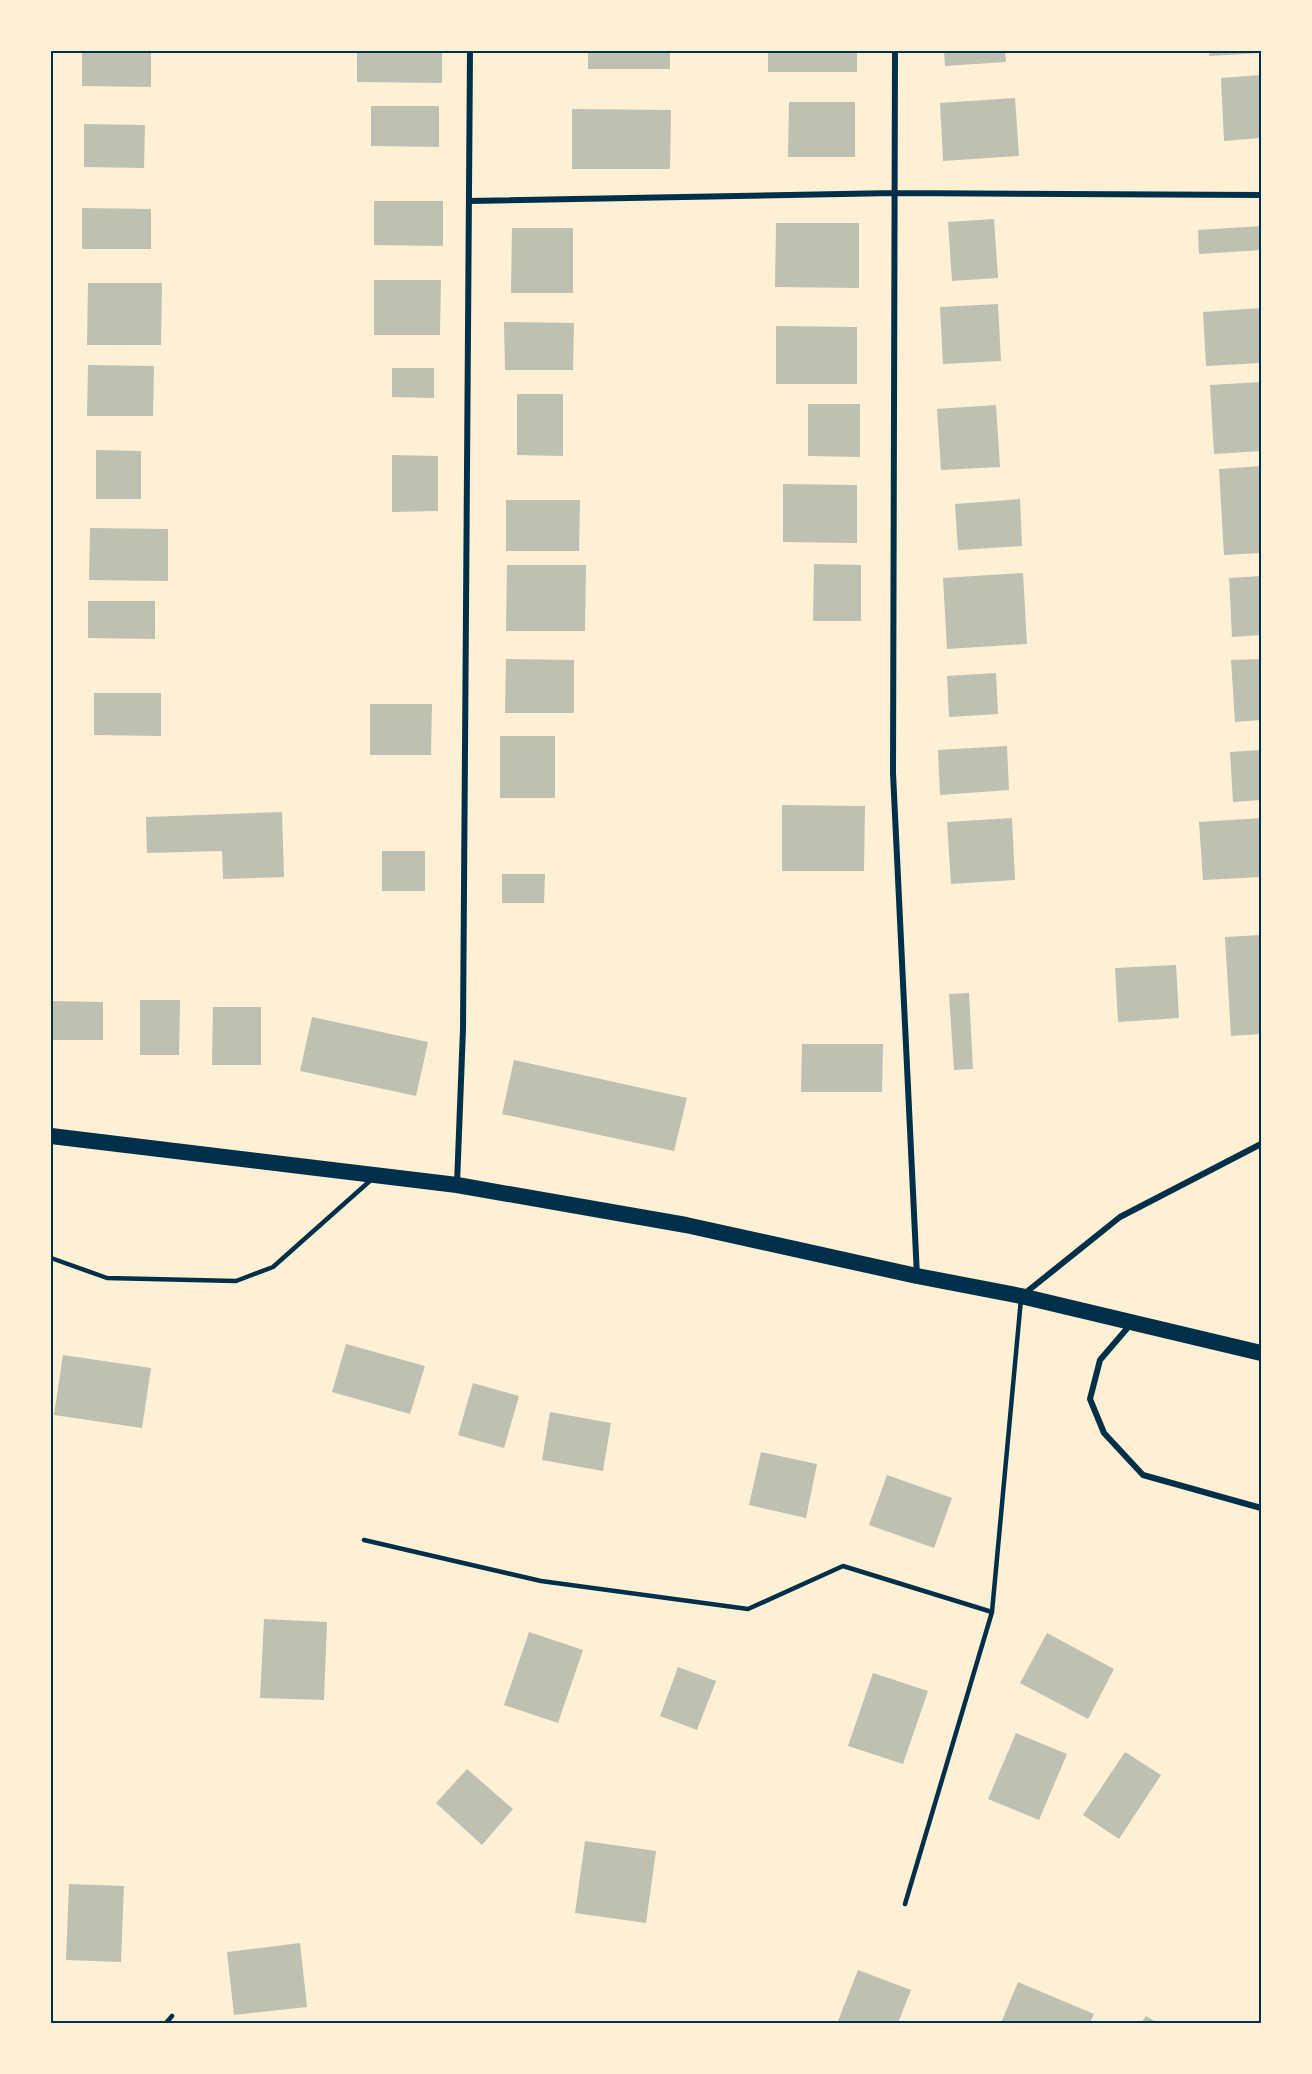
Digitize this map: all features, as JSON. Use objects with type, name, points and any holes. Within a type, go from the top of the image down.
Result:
[{"type":"highway","points":[[51,1136],[457,1185],[686,1225],[917,1276],[1021,1296],[1261,1353]]},
{"type":"street","points":[[457,1185],[463,1029],[470,51]]},
{"type":"street","points":[[895,51],[893,773],[917,1276]]},
{"type":"street","points":[[469,201],[895,193],[1261,195]]},
{"type":"street","points":[[1021,1296],[1120,1217],[1261,1144]]},
{"type":"street","points":[[1132,1322],[1100,1360],[1090,1399],[1104,1433],[1143,1474],[1261,1508]]},
{"type":"lane","points":[[51,1258],[107,1278],[236,1281],[273,1267],[376,1175]]},
{"type":"lane","points":[[904,1904],[992,1612],[1021,1296]]},
{"type":"lane","points":[[364,1540],[541,1581],[748,1609],[843,1566],[992,1612]]},
{"type":"lane","points":[[166,2023],[172,2016]]},
{"type":"building","points":[[82,51],[151,51],[151,87],[82,86]]},
{"type":"building","points":[[357,51],[442,51],[442,83],[357,82]]},
{"type":"building","points":[[588,51],[670,51],[670,69],[588,69]]},
{"type":"building","points":[[768,51],[857,51],[857,72],[768,72]]},
{"type":"building","points":[[944,51],[1005,51],[1006,62],[945,66]]},
{"type":"building","points":[[1209,51],[1261,51],[1261,53],[1209,56]]},
{"type":"building","points":[[1261,75],[1261,138],[1224,141],[1221,78]]},
{"type":"building","points":[[1015,98],[1019,156],[943,161],[940,103]]},
{"type":"building","points":[[789,102],[855,102],[855,157],[788,157]]},
{"type":"building","points":[[371,106],[439,106],[439,147],[371,146]]},
{"type":"building","points":[[572,109],[671,110],[670,169],[572,169]]},
{"type":"building","points":[[84,124],[145,125],[144,168],[84,167]]},
{"type":"building","points":[[374,201],[443,201],[443,246],[374,245]]},
{"type":"building","points":[[82,208],[151,209],[151,249],[82,249]]},
{"type":"building","points":[[994,219],[998,278],[952,281],[948,222]]},
{"type":"building","points":[[776,223],[859,223],[859,288],[775,287]]},
{"type":"building","points":[[1261,226],[1261,250],[1199,254],[1198,230]]},
{"type":"building","points":[[512,228],[573,228],[573,293],[511,293]]},
{"type":"building","points":[[374,280],[441,280],[440,335],[374,335]]},
{"type":"building","points":[[88,283],[162,283],[161,345],[87,345]]},
{"type":"building","points":[[998,304],[1001,361],[943,364],[940,307]]},
{"type":"building","points":[[1261,308],[1261,363],[1206,366],[1203,312]]},
{"type":"building","points":[[504,322],[574,323],[573,370],[505,370]]},
{"type":"building","points":[[776,326],[857,327],[857,384],[776,384]]},
{"type":"building","points":[[88,365],[154,366],[153,416],[87,416]]},
{"type":"building","points":[[392,368],[434,368],[434,398],[392,397]]},
{"type":"building","points":[[1261,382],[1261,451],[1214,454],[1210,385]]},
{"type":"building","points":[[517,394],[563,394],[563,456],[517,455]]},
{"type":"building","points":[[808,404],[860,404],[860,457],[808,456]]},
{"type":"building","points":[[996,405],[1000,467],[941,470],[937,409]]},
{"type":"building","points":[[96,450],[141,451],[141,499],[96,499]]},
{"type":"building","points":[[392,455],[438,456],[438,511],[392,512]]},
{"type":"building","points":[[1261,466],[1261,553],[1224,555],[1219,469]]},
{"type":"building","points":[[783,484],[857,485],[857,543],[783,542]]},
{"type":"building","points":[[1020,499],[1022,546],[958,550],[955,504]]},
{"type":"building","points":[[506,500],[580,500],[579,551],[506,551]]},
{"type":"building","points":[[90,528],[168,529],[168,581],[89,580]]},
{"type":"building","points":[[814,564],[861,565],[861,621],[813,621]]},
{"type":"building","points":[[507,565],[586,565],[585,631],[506,631]]},
{"type":"building","points":[[1023,573],[1027,644],[947,649],[943,578]]},
{"type":"building","points":[[1261,576],[1261,635],[1232,637],[1229,578]]},
{"type":"building","points":[[88,601],[155,601],[155,639],[88,638]]},
{"type":"building","points":[[506,659],[574,660],[574,713],[505,713]]},
{"type":"building","points":[[1261,659],[1261,720],[1235,722],[1231,660]]},
{"type":"building","points":[[996,673],[998,714],[949,717],[947,676]]},
{"type":"building","points":[[94,693],[161,693],[161,736],[94,735]]},
{"type":"building","points":[[370,704],[432,704],[431,755],[370,755]]},
{"type":"building","points":[[500,736],[555,736],[555,798],[500,798]]},
{"type":"building","points":[[1007,746],[1009,790],[940,795],[938,750]]},
{"type":"building","points":[[1261,750],[1261,800],[1233,802],[1230,752]]},
{"type":"building","points":[[782,805],[865,806],[864,871],[782,871]]},
{"type":"building","points":[[282,812],[284,877],[223,879],[222,851],[147,853],[146,817]]},
{"type":"building","points":[[1012,818],[1015,880],[951,884],[947,822]]},
{"type":"building","points":[[1261,818],[1261,877],[1203,880],[1199,822]]},
{"type":"building","points":[[382,851],[425,851],[425,891],[382,891]]},
{"type":"building","points":[[502,874],[545,874],[544,903],[502,903]]},
{"type":"building","points":[[1261,935],[1261,1034],[1231,1036],[1225,937]]},
{"type":"building","points":[[1176,965],[1179,1018],[1118,1022],[1115,968]]},
{"type":"building","points":[[969,993],[973,1069],[954,1070],[949,994]]},
{"type":"building","points":[[140,1000],[180,1000],[179,1055],[140,1055]]},
{"type":"building","points":[[51,1001],[103,1002],[103,1040],[51,1040]]},
{"type":"building","points":[[213,1007],[261,1007],[261,1065],[212,1065]]},
{"type":"building","points":[[312,1017],[428,1042],[416,1096],[300,1071]]},
{"type":"building","points":[[802,1044],[883,1044],[882,1092],[801,1092]]},
{"type":"building","points":[[514,1060],[687,1098],[674,1151],[502,1114]]},
{"type":"building","points":[[346,1344],[425,1366],[410,1414],[332,1392]]},
{"type":"building","points":[[63,1355],[151,1368],[142,1428],[54,1415]]},
{"type":"building","points":[[473,1383],[519,1396],[504,1448],[458,1435]]},
{"type":"building","points":[[550,1412],[611,1423],[603,1471],[542,1460]]},
{"type":"building","points":[[761,1452],[817,1464],[806,1518],[749,1505]]},
{"type":"building","points":[[887,1475],[952,1498],[934,1548],[869,1525]]},
{"type":"building","points":[[264,1619],[327,1622],[324,1700],[260,1698]]},
{"type":"building","points":[[529,1632],[583,1650],[558,1723],[504,1705]]},
{"type":"building","points":[[1047,1633],[1114,1669],[1088,1719],[1020,1683]]},
{"type":"building","points":[[678,1667],[716,1681],[697,1730],[660,1716]]},
{"type":"building","points":[[873,1673],[928,1691],[903,1764],[848,1746]]},
{"type":"building","points":[[1016,1733],[1067,1754],[1039,1820],[988,1799]]},
{"type":"building","points":[[1125,1752],[1161,1775],[1119,1839],[1083,1815]]},
{"type":"building","points":[[467,1769],[513,1809],[482,1845],[436,1803]]},
{"type":"building","points":[[585,1841],[656,1851],[646,1923],[575,1913]]},
{"type":"building","points":[[69,1884],[124,1886],[121,1962],[66,1960]]},
{"type":"building","points":[[300,1943],[307,2007],[234,2015],[227,1952]]},
{"type":"building","points":[[858,1970],[911,1990],[898,2023],[843,2023],[838,2021]]},
{"type":"building","points":[[1018,1982],[1094,2014],[1090,2023],[1001,2023]]},
{"type":"building","points":[[1146,2016],[1158,2023],[1141,2023]]}]
